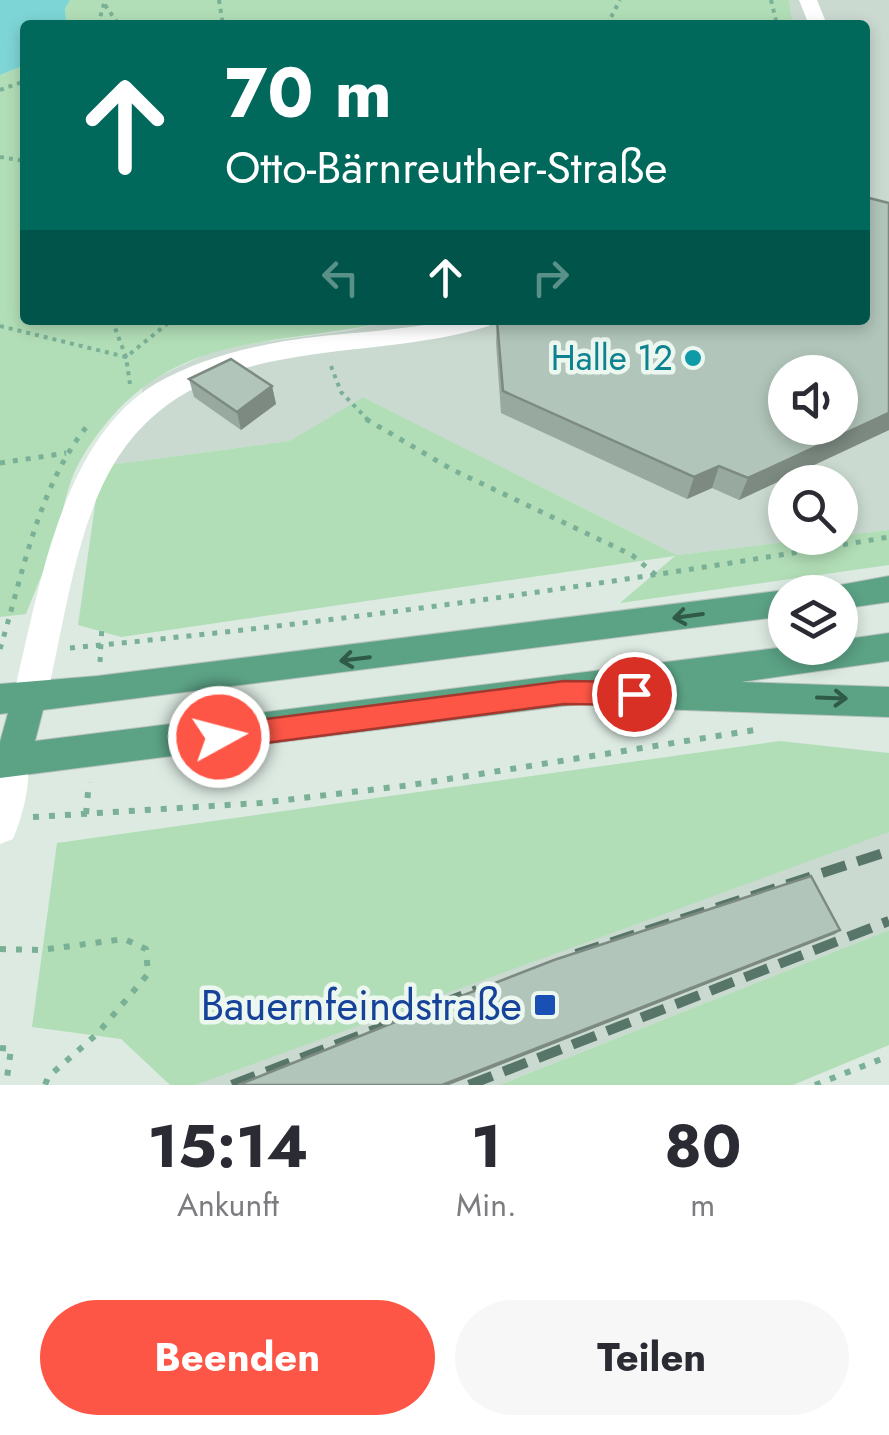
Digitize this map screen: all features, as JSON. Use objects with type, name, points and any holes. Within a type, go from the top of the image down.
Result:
[{"type":"main road","points":[[858,593],[889,589]]},
{"type":"main road","points":[[768,605],[15,698],[6,762],[889,647]]},
{"type":"main road","points":[[564,692],[889,702]]},
{"type":"street","points":[[15,698],[77,506],[106,446],[140,408],[204,370],[248,356],[444,333],[466,325]]},
{"type":"street","points":[[1,823],[6,762]]},
{"type":"path","points":[[114,325],[126,357],[130,386]]},
{"type":"path","points":[[126,357],[166,325]]},
{"type":"path","points":[[0,326],[126,357]]},
{"type":"path","points":[[328,345],[341,392],[364,418],[451,469],[632,555],[657,576]]},
{"type":"path","points":[[0,463],[106,446]]},
{"type":"path","points":[[102,625],[102,645],[254,631],[657,576],[889,537]]},
{"type":"path","points":[[1,823],[260,803],[769,728]]},
{"type":"path","points":[[0,949],[41,950],[124,939],[146,949],[148,974],[130,999],[48,1077],[45,1085]]},
{"type":"path","points":[[0,1048],[11,1049],[6,1085]]},
{"type":"path","points":[[815,1085],[889,1056]]},
{"type":"shaded area","points":[[789,0],[889,0],[889,530],[858,534],[858,465],[768,465],[768,545],[677,555],[363,397],[291,441],[109,465],[134,431],[144,383],[222,347],[375,325],[870,325],[870,20],[792,20]]},
{"type":"shaded area","points":[[889,828],[889,930],[499,1085],[196,1085]]},
{"type":"green space","points":[[70,0],[789,0],[792,20],[66,20],[65,9]]},
{"type":"green space","points":[[20,67],[20,325],[370,325],[218,351],[179,365],[144,387],[110,419],[79,463],[26,614],[0,617],[0,75]]},
{"type":"green space","points":[[363,397],[677,555],[768,544],[768,555],[858,555],[858,534],[889,530],[889,565],[818,575],[768,575],[768,582],[620,603],[675,556],[121,637],[78,625],[96,498],[109,465],[290,441]]},
{"type":"green space","points":[[780,741],[889,753],[889,832],[196,1085],[170,1085],[121,1039],[32,1027],[57,843]]},
{"type":"green space","points":[[889,930],[889,1045],[793,1085],[499,1085]]},
{"type":"water","points":[[0,0],[70,0],[65,9],[66,20],[20,20],[20,67],[0,75]]},
{"type":"building","name":"Halle 12","points":[[870,198],[889,203],[889,413],[858,427],[858,355],[768,355],[768,445],[820,445],[768,465],[768,469],[748,478],[719,466],[694,477],[503,391],[497,325],[870,325]]},
{"type":"building","points":[[231,359],[272,386],[237,412],[189,379]]},
{"type":"building","points":[[811,876],[840,930],[442,1085],[238,1085],[554,960]]},
{"type":"railway","points":[[576,954],[889,851]]},
{"type":"railway","points":[[469,1085],[889,921]]},
{"type":"railway","points":[[232,1085],[477,990]]},
{"type":"place","name":"Halle 12","points":[[693,358]]},
{"type":"place","name":"Bauernfeindstraße","points":[[545,1005]]},
{"type":"route","points":[[219,737],[564,692],[634,694]]}]
